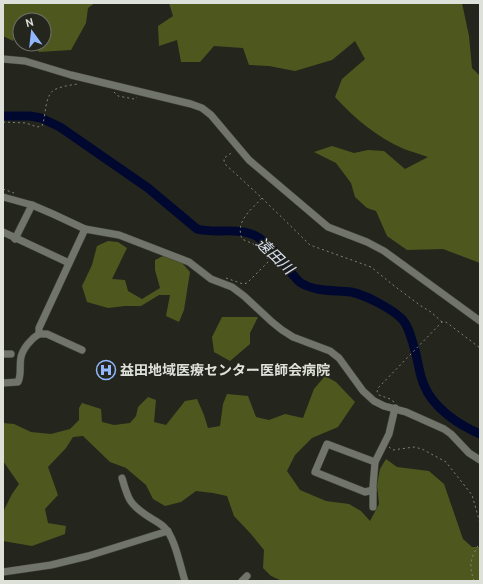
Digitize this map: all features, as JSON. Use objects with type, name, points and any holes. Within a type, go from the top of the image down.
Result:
[{"type":"street","points":[[3,59],[25,62],[202,108],[211,115],[249,160],[328,227],[367,242],[384,251],[480,321]]},
{"type":"street","points":[[3,197],[32,205],[85,229],[119,235],[188,262],[211,278],[232,287],[282,330],[330,351],[340,358],[360,387],[374,401],[384,406],[395,408],[444,429],[451,434],[469,453],[480,460]]},
{"type":"street","points":[[15,239],[32,205]]},
{"type":"street","points":[[39,334],[39,328],[85,229]]},
{"type":"street","points":[[3,232],[15,239],[69,263]]},
{"type":"street","points":[[3,384],[18,382],[21,377],[21,357],[24,350],[35,336],[39,334],[47,334],[82,350]]},
{"type":"street","points":[[3,354],[11,354]]},
{"type":"street","points":[[373,508],[375,462],[384,445],[391,426],[395,408]]},
{"type":"street","points":[[373,490],[365,492],[315,472],[327,444],[375,462]]},
{"type":"street","points":[[122,478],[131,504],[139,511],[164,526],[168,531],[185,581]]},
{"type":"street","points":[[3,572],[51,565],[88,556],[168,531]]},
{"type":"path","points":[[3,122],[26,123],[37,127],[42,126],[49,97],[52,91],[57,88],[78,84]]},
{"type":"path","points":[[112,91],[118,96],[134,99],[138,97],[140,91]]},
{"type":"path","points":[[238,148],[224,158],[226,166],[262,198],[310,245],[371,267],[392,285],[431,312],[442,322],[446,322],[480,348]]},
{"type":"path","points":[[220,282],[223,278],[227,277],[243,284],[247,283],[268,262],[267,255],[262,249],[254,243],[242,239],[240,235],[241,221],[262,198]]},
{"type":"path","points":[[395,408],[395,402],[379,395],[377,392],[378,388],[442,322]]},
{"type":"path","points":[[384,445],[393,450],[414,447],[422,449],[446,462],[472,495],[480,523]]},
{"type":"path","points":[[474,581],[471,571],[472,556],[480,542]]},
{"type":"green space","points":[[3,3],[95,3],[88,8],[86,23],[71,50],[52,51],[52,12],[12,12],[12,40],[3,36]]},
{"type":"green space","points":[[169,3],[462,3],[469,36],[472,68],[480,76],[480,263],[443,249],[407,250],[387,236],[376,211],[367,208],[355,197],[351,183],[336,163],[314,152],[332,146],[354,153],[368,150],[384,151],[405,169],[428,157],[404,149],[385,139],[350,113],[335,97],[342,79],[365,59],[355,41],[332,60],[295,71],[269,66],[249,65],[243,48],[214,46],[200,62],[181,62],[177,40],[159,46],[158,26],[173,16]]},
{"type":"green space","points":[[108,241],[118,242],[127,248],[112,279],[125,280],[128,291],[142,299],[160,288],[155,270],[155,260],[165,255],[182,263],[190,272],[184,310],[179,322],[166,316],[170,295],[159,295],[141,306],[108,308],[87,302],[82,286],[92,265],[97,246]]},
{"type":"green space","points":[[222,317],[258,317],[250,333],[250,344],[230,361],[214,352],[212,337]]},
{"type":"green space","points":[[325,376],[336,382],[355,402],[338,427],[312,438],[295,455],[287,471],[300,490],[326,501],[349,504],[361,511],[370,521],[379,504],[377,485],[380,469],[386,459],[397,467],[429,471],[444,484],[463,539],[472,547],[480,547],[480,581],[282,581],[271,576],[263,568],[264,550],[234,516],[227,496],[196,491],[181,502],[165,506],[153,499],[146,485],[126,468],[110,462],[83,436],[73,437],[66,448],[48,467],[58,495],[45,509],[48,523],[66,526],[65,534],[32,546],[3,541],[3,512],[19,484],[3,461],[3,423],[14,424],[31,432],[51,434],[70,429],[79,420],[79,408],[82,403],[101,409],[102,422],[114,425],[130,423],[136,416],[138,407],[148,397],[156,400],[154,422],[166,425],[185,401],[197,399],[208,428],[220,426],[223,404],[227,394],[248,396],[256,417],[269,420],[285,414],[303,418],[314,389]]},
{"type":"waterway","name":"遠田川","points":[[3,116],[30,116],[41,118],[60,127],[148,188],[197,229],[211,231],[240,231],[254,235],[272,249],[301,283],[313,288],[351,292],[371,299],[392,311],[402,319],[408,329],[422,381],[428,393],[440,408],[455,421],[480,434]]},
{"type":"place","name":"益田地域医療センター医師会病院","points":[[106,370]]}]
